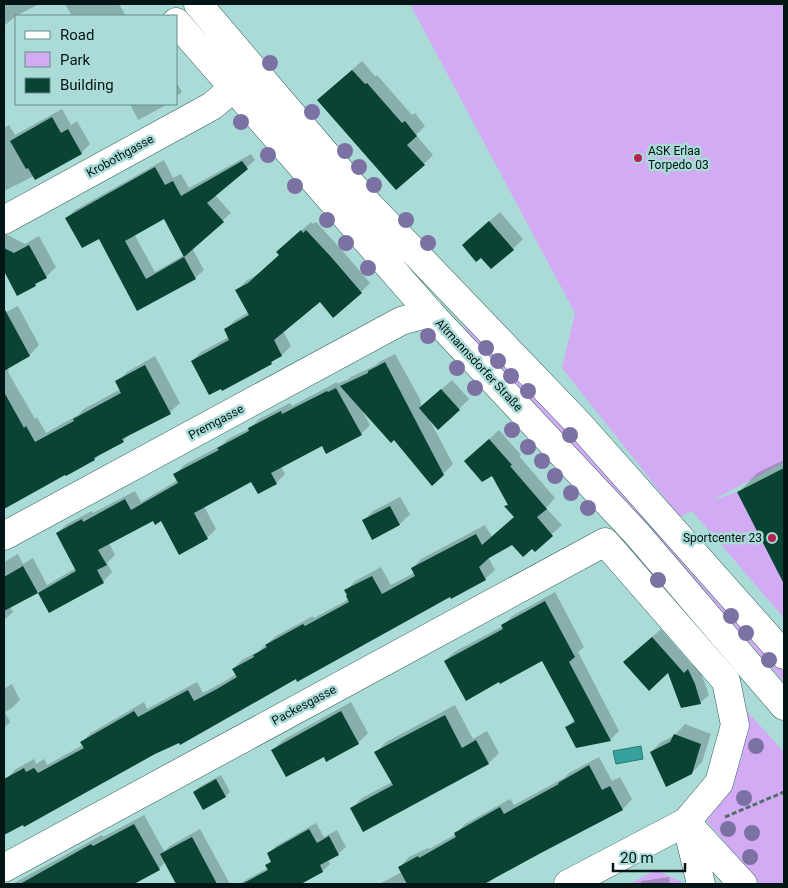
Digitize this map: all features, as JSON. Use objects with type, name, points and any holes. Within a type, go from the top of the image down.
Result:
[{"type":"street","points":[[160,4],[170,15]]},
{"type":"street","name":"Altmannsdorfer Straße","points":[[198,4],[244,79],[430,313],[638,535],[784,706]]},
{"type":"street","name":"Altmannsdorfer Straße","points":[[178,24],[244,79],[370,206],[580,425],[784,655]]},
{"type":"street","name":"Krobothgasse","points":[[4,220],[212,106],[244,79]]},
{"type":"street","name":"Premgasse","points":[[4,536],[401,321],[430,313]]},
{"type":"street","name":"Packesgasse","points":[[4,868],[605,542],[726,681],[735,725],[719,782],[686,822]]},
{"type":"street","points":[[568,884],[686,822]]},
{"type":"street","points":[[686,822],[701,884]]},
{"type":"street","points":[[686,822],[743,884]]},
{"type":"path","points":[[686,822],[711,822],[784,792]]},
{"type":"green space","name":"ASK Erlaa Torpedo 03","points":[[410,4],[784,4],[784,462],[711,501],[737,492],[784,584],[784,618],[692,511],[680,517],[562,368],[575,313]]},
{"type":"green space","points":[[465,326],[472,326],[636,502],[784,671],[784,682],[655,535],[464,333]]},
{"type":"green space","points":[[743,707],[784,752],[784,884],[760,884],[706,820],[727,791],[742,758]]},
{"type":"green space","points":[[656,870],[686,884],[629,884]]},
{"type":"water","points":[[641,746],[643,759],[616,764],[613,751]]},
{"type":"building","points":[[352,70],[365,84],[367,83],[402,123],[405,121],[417,136],[407,145],[425,165],[396,190],[317,100]]},
{"type":"building","points":[[52,117],[61,133],[68,129],[82,154],[35,180],[28,168],[26,169],[10,141]]},
{"type":"building","points":[[242,161],[248,169],[207,203],[224,222],[184,257],[196,279],[137,311],[99,239],[82,248],[65,218],[155,167],[165,185],[173,181],[181,196]],"holes":[[[164,219],[184,257],[146,279],[125,241]]]},
{"type":"building","points":[[489,221],[514,250],[491,269],[481,258],[476,262],[462,245]]},
{"type":"building","points":[[301,230],[303,233],[306,230],[362,293],[333,318],[320,302],[274,340],[282,356],[271,362],[272,364],[222,391],[221,389],[209,395],[191,361],[229,340],[224,329],[249,315],[235,290],[248,283],[279,255],[276,252]]},
{"type":"building","points":[[29,245],[47,278],[17,296],[4,271],[4,248],[14,253]]},
{"type":"building","points":[[4,308],[30,356],[4,371]]},
{"type":"building","points":[[385,362],[444,475],[432,486],[394,440],[391,443],[340,386],[368,373],[368,371]]},
{"type":"building","points":[[145,365],[171,414],[122,439],[124,442],[94,458],[95,460],[4,509],[4,392],[24,428],[26,426],[35,442],[121,393],[115,381]]},
{"type":"building","points":[[336,388],[362,435],[326,454],[322,446],[271,473],[277,484],[258,494],[251,482],[194,513],[208,539],[179,555],[161,521],[155,525],[153,521],[98,550],[107,565],[97,570],[104,583],[49,613],[38,593],[76,571],[56,533],[82,519],[83,522],[125,499],[131,510],[178,483],[173,474],[219,450],[217,448],[249,431],[248,428],[281,411],[282,414]]},
{"type":"building","points":[[441,389],[460,410],[438,430],[419,408]]},
{"type":"building","points":[[489,439],[547,509],[537,517],[553,536],[535,552],[532,549],[523,557],[512,545],[489,558],[479,567],[486,580],[451,599],[450,597],[297,682],[296,679],[180,745],[179,743],[155,754],[24,827],[23,825],[4,835],[4,779],[24,768],[26,772],[34,768],[38,773],[84,748],[80,742],[134,711],[138,717],[188,690],[194,701],[217,689],[237,677],[232,669],[254,657],[253,655],[267,647],[265,645],[349,602],[344,590],[372,576],[382,594],[415,576],[411,568],[476,534],[482,545],[514,517],[504,506],[508,505],[492,476],[482,482],[464,461]]},
{"type":"building","name":"Sportcenter 23","points":[[784,468],[784,584],[737,492]]},
{"type":"building","points":[[390,506],[400,525],[372,540],[362,520]]},
{"type":"building","points":[[23,566],[38,593],[4,611],[4,577]]},
{"type":"building","points":[[545,601],[575,657],[569,662],[611,741],[576,748],[565,727],[575,722],[542,661],[466,701],[444,661],[503,629],[501,625]]},
{"type":"building","points":[[652,637],[684,673],[688,669],[701,704],[681,708],[668,673],[649,691],[623,662]]},
{"type":"building","points":[[341,711],[359,744],[326,762],[324,757],[286,777],[271,750]]},
{"type":"building","points":[[445,715],[462,748],[476,740],[489,764],[363,832],[350,808],[393,785],[374,752]]},
{"type":"building","points":[[674,734],[701,744],[692,774],[666,787],[650,752],[670,742]]},
{"type":"building","points":[[589,765],[602,790],[610,786],[623,810],[484,884],[407,884],[398,867],[418,856],[419,858],[456,837],[454,833],[500,807],[504,814]]},
{"type":"building","points":[[216,779],[226,797],[203,810],[193,792]]},
{"type":"building","points":[[134,824],[160,870],[134,884],[20,884],[91,844],[93,846]]},
{"type":"building","points":[[309,829],[317,843],[329,836],[339,855],[320,865],[323,872],[301,884],[242,884],[268,870],[265,865],[271,862],[267,853]]},
{"type":"building","points":[[192,837],[217,884],[176,884],[160,854]]},
{"type":"place","name":"ASK Erlaa Torpedo 03","points":[[638,158]]},
{"type":"place","name":"Sportcenter 23","points":[[772,538]]}]
